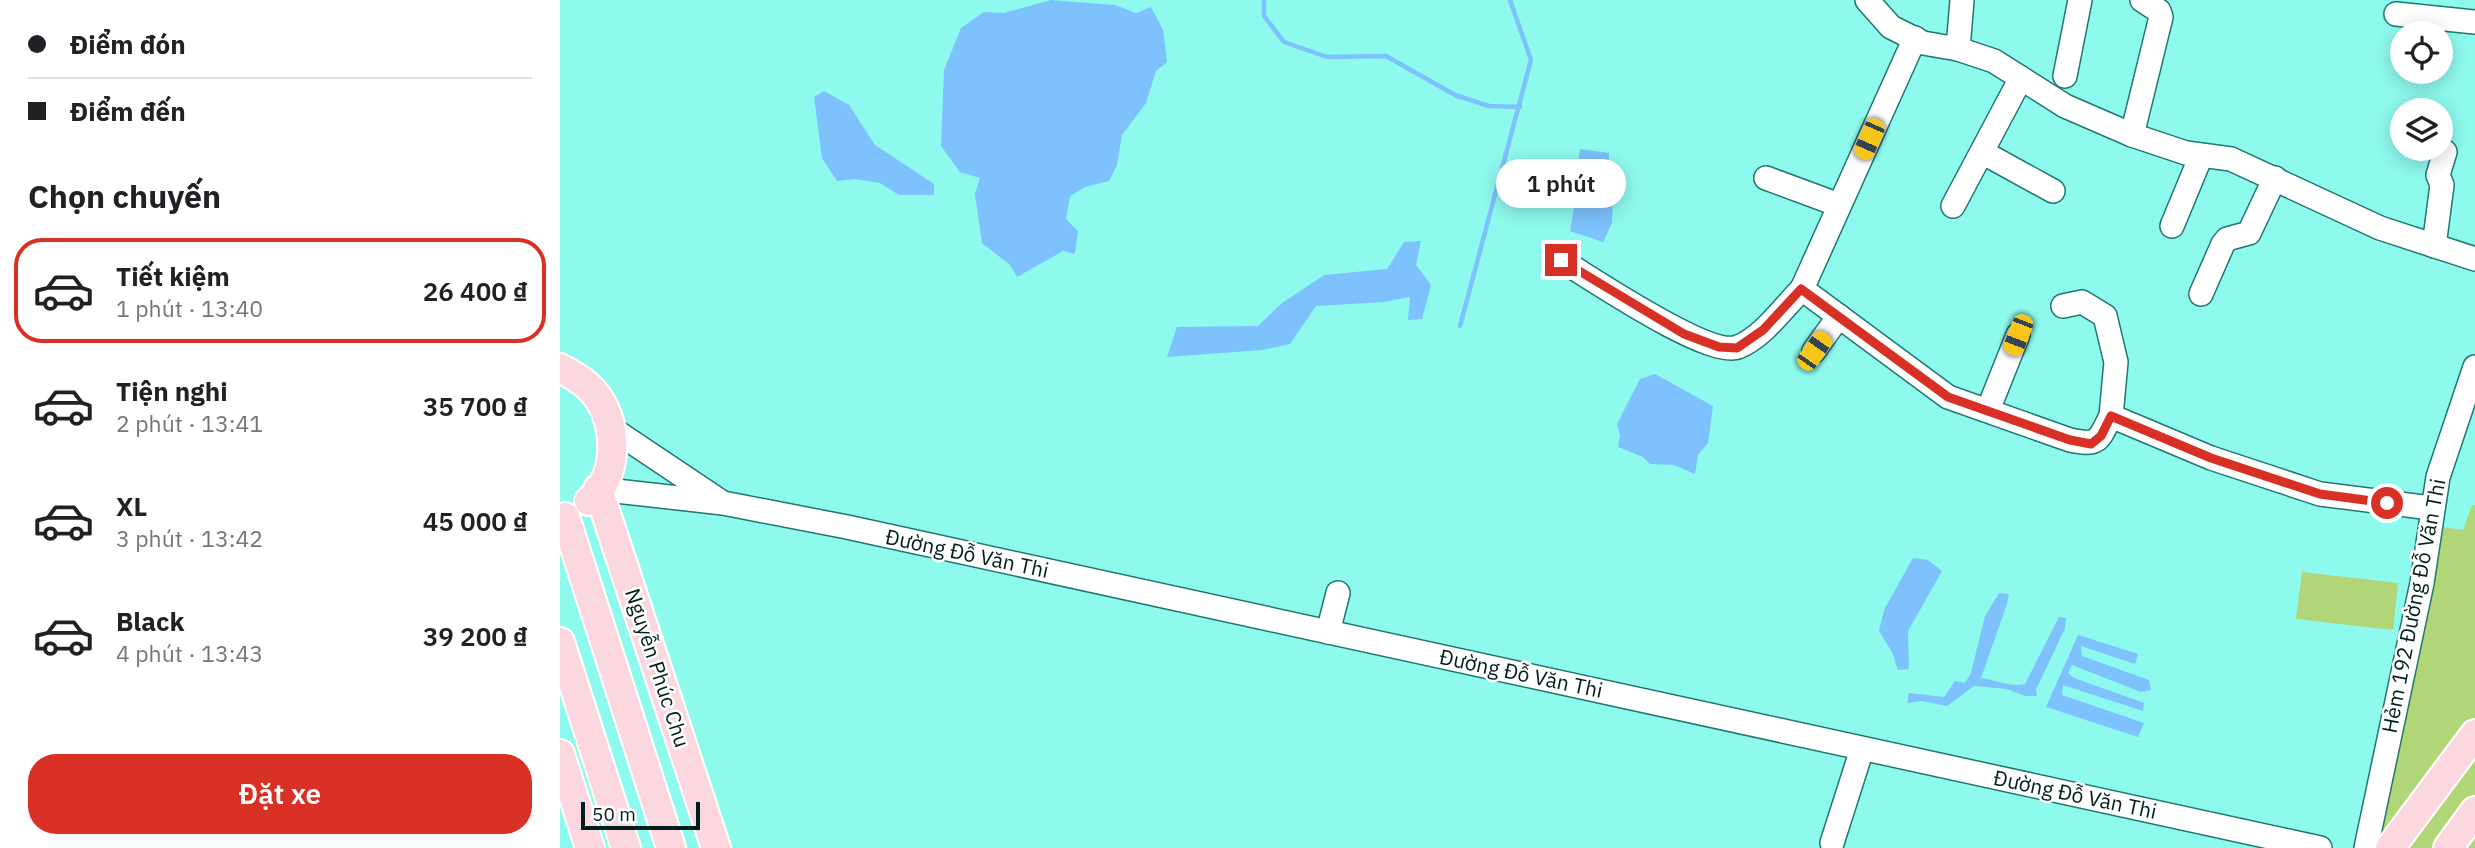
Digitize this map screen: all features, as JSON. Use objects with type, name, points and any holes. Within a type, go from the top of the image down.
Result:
[{"type":"main road","points":[[560,368],[580,378],[598,398],[611,428],[613,449],[607,475],[593,498],[563,518]]},
{"type":"main road","name":"Nguyễn Phúc Chu","points":[[598,489],[716,848]]},
{"type":"main road","name":"Nguyễn Phúc Chu","points":[[563,518],[671,848]]},
{"type":"main road","points":[[560,642],[626,848]]},
{"type":"main road","points":[[2390,848],[2475,734]]},
{"type":"main road","points":[[560,754],[590,848]]},
{"type":"main road","points":[[2448,848],[2475,811]]},
{"type":"street","points":[[1867,0],[1891,27],[1934,46],[1994,61],[2066,106],[2132,135],[2201,156],[2231,159],[2380,228],[2475,259]]},
{"type":"street","points":[[1958,50],[1962,0]]},
{"type":"street","points":[[2065,76],[2080,0]]},
{"type":"street","points":[[2132,135],[2161,17],[2159,11],[2142,0]]},
{"type":"street","points":[[2396,14],[2475,22]]},
{"type":"street","points":[[1561,260],[1684,334],[1719,347],[1737,348],[1763,330],[1801,289],[1915,38]]},
{"type":"street","points":[[1953,206],[2021,78]]},
{"type":"street","points":[[1982,152],[2053,191]]},
{"type":"street","points":[[2172,226],[2201,156]]},
{"type":"street","points":[[2434,246],[2442,185],[2438,175],[2442,161]]},
{"type":"street","points":[[1766,178],[1839,205]]},
{"type":"street","points":[[2201,294],[2223,244],[2227,239],[2249,233],[2276,178]]},
{"type":"street","points":[[1801,289],[1948,397],[2070,440],[2091,444],[2101,436],[2111,416],[2116,362],[2105,316],[2082,302],[2063,306]]},
{"type":"street","points":[[1814,351],[1839,316]]},
{"type":"street","points":[[1988,410],[2018,335]]},
{"type":"street","name":"Hẻm 192 Đường Đỗ Văn Thi","points":[[2366,848],[2422,583],[2431,508],[2438,477],[2475,367]]},
{"type":"street","points":[[2111,416],[2211,458],[2320,494],[2431,508]]},
{"type":"street","name":"Đường Đỗ Văn Thi","points":[[611,428],[723,503]]},
{"type":"street","name":"Đường Đỗ Văn Thi","points":[[598,489],[723,503],[2319,848]]},
{"type":"street","points":[[1328,632],[1338,593]]},
{"type":"street","points":[[1832,843],[1862,748]]},
{"type":"green space","points":[[2472,505],[2475,505],[2475,848],[2372,848],[2435,526],[2463,530]]},
{"type":"green space","points":[[2302,572],[2398,583],[2393,630],[2296,619]]},
{"type":"water","points":[[1051,0],[1115,5],[1136,13],[1151,7],[1163,30],[1167,62],[1156,71],[1146,103],[1122,135],[1117,165],[1109,181],[1085,187],[1070,196],[1066,219],[1078,231],[1075,254],[1063,251],[1017,277],[1010,265],[982,243],[975,194],[980,178],[960,172],[941,146],[944,70],[961,28],[984,12],[1004,13]]},
{"type":"water","points":[[824,91],[849,105],[875,145],[934,184],[934,195],[899,195],[880,183],[855,179],[837,181],[822,158],[814,97]]},
{"type":"water","points":[[1580,149],[1609,153],[1608,183],[1575,190]]},
{"type":"water","points":[[1613,194],[1612,223],[1603,242],[1570,231],[1575,202]]},
{"type":"water","points":[[1421,241],[1416,265],[1431,285],[1422,319],[1408,320],[1410,297],[1384,302],[1316,306],[1290,344],[1262,350],[1167,357],[1177,327],[1258,326],[1282,303],[1324,275],[1387,269],[1404,242]]},
{"type":"water","points":[[1655,374],[1713,406],[1708,443],[1698,455],[1695,474],[1674,465],[1650,464],[1643,457],[1618,447],[1620,436],[1617,424],[1640,379]]},
{"type":"water","points":[[1913,558],[1928,560],[1942,571],[1908,631],[1909,669],[1898,670],[1892,652],[1879,631],[1884,610]]},
{"type":"water","points":[[1999,593],[2009,594],[2007,604],[1981,678],[2009,684],[2025,684],[2059,617],[2066,618],[2065,628],[2036,690],[2037,696],[2026,696],[2007,689],[1974,686],[1947,706],[1922,701],[1907,703],[1909,693],[1944,697],[1955,681],[1965,683],[1971,673],[1985,616]]},
{"type":"water","points":[[2078,635],[2138,654],[2135,664],[2081,646],[2082,656],[2149,680],[2151,690],[2141,692],[2072,665],[2068,673],[2074,678],[2144,703],[2143,711],[2063,685],[2062,695],[2144,723],[2138,737],[2046,707]]},
{"type":"waterway","points":[[1264,0],[1264,16],[1284,42],[1327,57],[1386,56],[1455,95],[1489,106],[1520,107]]},
{"type":"waterway","points":[[1460,326],[1531,60],[1510,0]]},
{"type":"route","points":[[1561,260],[1684,334],[1719,347],[1737,348],[1763,330],[1801,289],[1948,397],[2070,440],[2091,444],[2101,436],[2111,416],[2153,436],[2211,458],[2320,494],[2387,503]]}]
